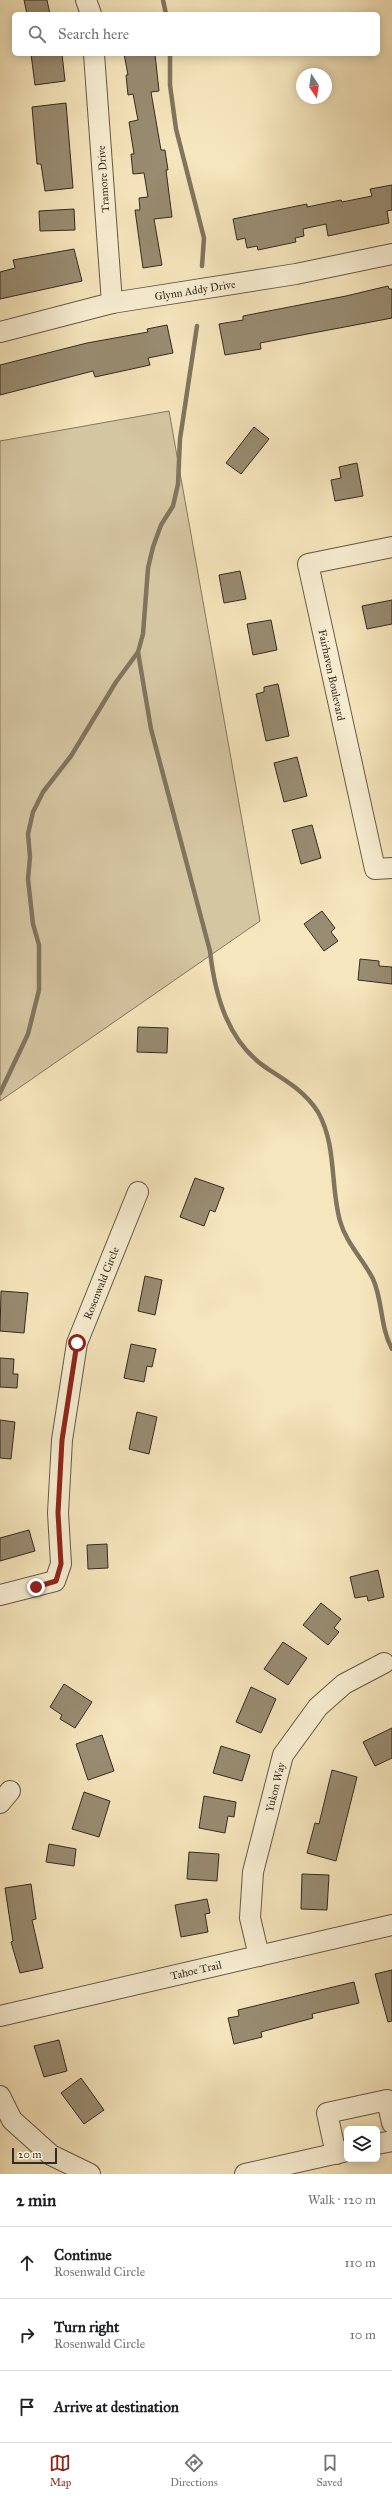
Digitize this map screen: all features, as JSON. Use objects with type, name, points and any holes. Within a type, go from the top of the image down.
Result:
[{"type":"street","points":[[86,0],[89,12]]},
{"type":"street","name":"Tramore Drive","points":[[94,56],[112,303]]},
{"type":"street","name":"Glynn Addy Drive","points":[[0,332],[112,303],[296,274],[392,254]]},
{"type":"street","name":"Fairhaven Boulevard","points":[[383,868],[308,564],[392,547]]},
{"type":"street","name":"Rosenwald Circle","points":[[0,1595],[56,1581],[61,1564],[58,1513],[62,1440],[77,1343],[138,1192]]},
{"type":"street","name":"Yukon Way","points":[[259,1956],[250,1918],[253,1872],[283,1755],[318,1706],[344,1684],[384,1663]]},
{"type":"street","name":"Tahoe Trail","points":[[0,2016],[392,1925]]},
{"type":"street","points":[[0,2096],[12,2120],[51,2155],[90,2174]]},
{"type":"street","points":[[246,2174],[341,2152],[327,2113],[387,2100],[392,2123]]},
{"type":"street","points":[[380,2143],[392,2141]]},
{"type":"shaded area","points":[[169,411],[260,921],[0,1101],[0,441]]},
{"type":"building","points":[[24,0],[47,0],[50,12],[27,12]]},
{"type":"building","points":[[31,56],[62,56],[65,81],[35,85]]},
{"type":"building","points":[[124,56],[155,56],[159,91],[151,92],[161,150],[165,150],[172,217],[154,219],[162,265],[143,268],[135,210],[140,210],[139,198],[148,197],[144,173],[133,174],[131,154],[134,154],[129,122],[138,120],[133,94],[128,95],[126,75],[128,75]]},
{"type":"building","points":[[66,103],[73,188],[45,191],[41,164],[37,164],[32,107]]},
{"type":"building","points":[[392,185],[392,210],[387,211],[389,223],[328,236],[326,224],[303,229],[304,236],[295,238],[296,242],[258,250],[257,246],[247,248],[245,238],[237,240],[233,219],[307,204],[307,207],[341,200],[342,202],[372,196],[370,189]]},
{"type":"building","points":[[74,209],[75,230],[40,231],[39,211]]},
{"type":"building","points":[[74,249],[82,281],[0,299],[0,272],[15,268],[13,260]]},
{"type":"building","points":[[388,286],[389,289],[392,289],[392,318],[260,343],[261,349],[225,355],[219,324],[243,320],[243,316],[346,296]]},
{"type":"building","points":[[167,325],[173,353],[148,358],[150,365],[95,377],[93,371],[0,395],[0,365],[87,343],[148,332],[147,329]]},
{"type":"building","points":[[254,427],[269,439],[241,474],[226,463]]},
{"type":"building","points":[[357,463],[363,496],[335,501],[331,480],[341,478],[339,467]]},
{"type":"building","points":[[240,571],[246,599],[224,603],[219,575]]},
{"type":"building","points":[[392,600],[392,624],[367,629],[362,606]]},
{"type":"building","points":[[271,620],[277,650],[253,655],[247,624]]},
{"type":"building","points":[[278,684],[289,736],[266,741],[256,694],[264,692],[264,687]]},
{"type":"building","points":[[297,757],[307,796],[284,802],[274,763]]},
{"type":"building","points":[[312,825],[321,858],[301,864],[292,830]]},
{"type":"building","points":[[322,911],[335,928],[331,932],[338,941],[324,951],[304,924]]},
{"type":"building","points":[[360,959],[379,961],[379,966],[392,967],[392,984],[358,980]]},
{"type":"building","points":[[138,1027],[168,1028],[167,1053],[137,1052]]},
{"type":"building","points":[[195,1178],[224,1188],[215,1212],[210,1210],[204,1226],[180,1217]]},
{"type":"building","points":[[145,1276],[162,1280],[155,1315],[138,1311]]},
{"type":"building","points":[[1,1291],[28,1293],[24,1333],[0,1331]]},
{"type":"building","points":[[131,1344],[156,1349],[152,1367],[147,1366],[144,1382],[124,1378]]},
{"type":"building","points":[[0,1358],[14,1359],[13,1374],[18,1374],[17,1388],[0,1387]]},
{"type":"building","points":[[137,1412],[157,1417],[149,1454],[129,1449]]},
{"type":"building","points":[[0,1420],[15,1422],[11,1459],[0,1458]]},
{"type":"building","points":[[29,1530],[35,1551],[0,1561],[0,1538]]},
{"type":"building","points":[[107,1544],[108,1568],[88,1569],[87,1545]]},
{"type":"building","points":[[378,1570],[384,1597],[368,1601],[367,1596],[355,1598],[350,1577]]},
{"type":"building","points":[[321,1603],[341,1619],[334,1628],[339,1632],[328,1645],[303,1625]]},
{"type":"building","points":[[283,1642],[307,1658],[288,1685],[264,1669]]},
{"type":"building","points":[[64,1684],[92,1702],[75,1728],[60,1719],[62,1715],[50,1707]]},
{"type":"building","points":[[251,1687],[276,1699],[261,1733],[236,1722]]},
{"type":"building","points":[[392,1728],[392,1758],[375,1766],[363,1742]]},
{"type":"building","points":[[102,1735],[114,1771],[88,1780],[76,1744]]},
{"type":"building","points":[[221,1746],[250,1755],[242,1781],[213,1773]]},
{"type":"building","points":[[332,1770],[357,1777],[336,1861],[307,1853],[315,1823],[319,1824]]},
{"type":"building","points":[[84,1792],[110,1801],[99,1837],[72,1829]]},
{"type":"building","points":[[204,1796],[236,1802],[234,1817],[228,1816],[225,1833],[199,1828]]},
{"type":"building","points":[[49,1844],[76,1849],[74,1866],[46,1862]]},
{"type":"building","points":[[189,1852],[219,1854],[217,1881],[187,1879]]},
{"type":"building","points":[[302,1874],[329,1875],[327,1910],[301,1909]]},
{"type":"building","points":[[31,1884],[36,1919],[32,1920],[43,1968],[20,1973],[11,1942],[13,1941],[5,1888]]},
{"type":"building","points":[[207,1899],[210,1913],[205,1914],[208,1932],[181,1937],[175,1905]]},
{"type":"building","points":[[392,1970],[392,2021],[388,2022],[375,1974]]},
{"type":"building","points":[[354,1982],[359,2003],[312,2014],[313,2018],[261,2032],[262,2037],[234,2044],[228,2018],[239,2016],[238,2010]]},
{"type":"building","points":[[59,2040],[67,2071],[44,2077],[34,2046]]},
{"type":"building","points":[[81,2078],[104,2110],[84,2124],[61,2093]]},
{"type":"waterway","points":[[163,0],[166,12]]},
{"type":"waterway","points":[[170,56],[170,85],[176,129],[204,238],[202,266]]},
{"type":"waterway","points":[[0,1093],[28,1034],[39,990],[39,945],[33,924],[28,879],[30,857],[28,834],[33,812],[43,792],[71,756],[116,682],[138,652],[143,634],[148,568],[153,547],[161,525],[173,506],[178,484],[180,439],[197,326]]},
{"type":"waterway","points":[[138,652],[151,729],[210,951],[212,968],[220,1001],[233,1032],[243,1046],[254,1058],[301,1093],[318,1112],[324,1125],[331,1152],[335,1194],[340,1221],[346,1237],[373,1279],[385,1332],[392,1349]]},
{"type":"route","points":[[36,1587],[56,1581],[61,1564],[58,1513],[62,1440],[77,1343]]}]
